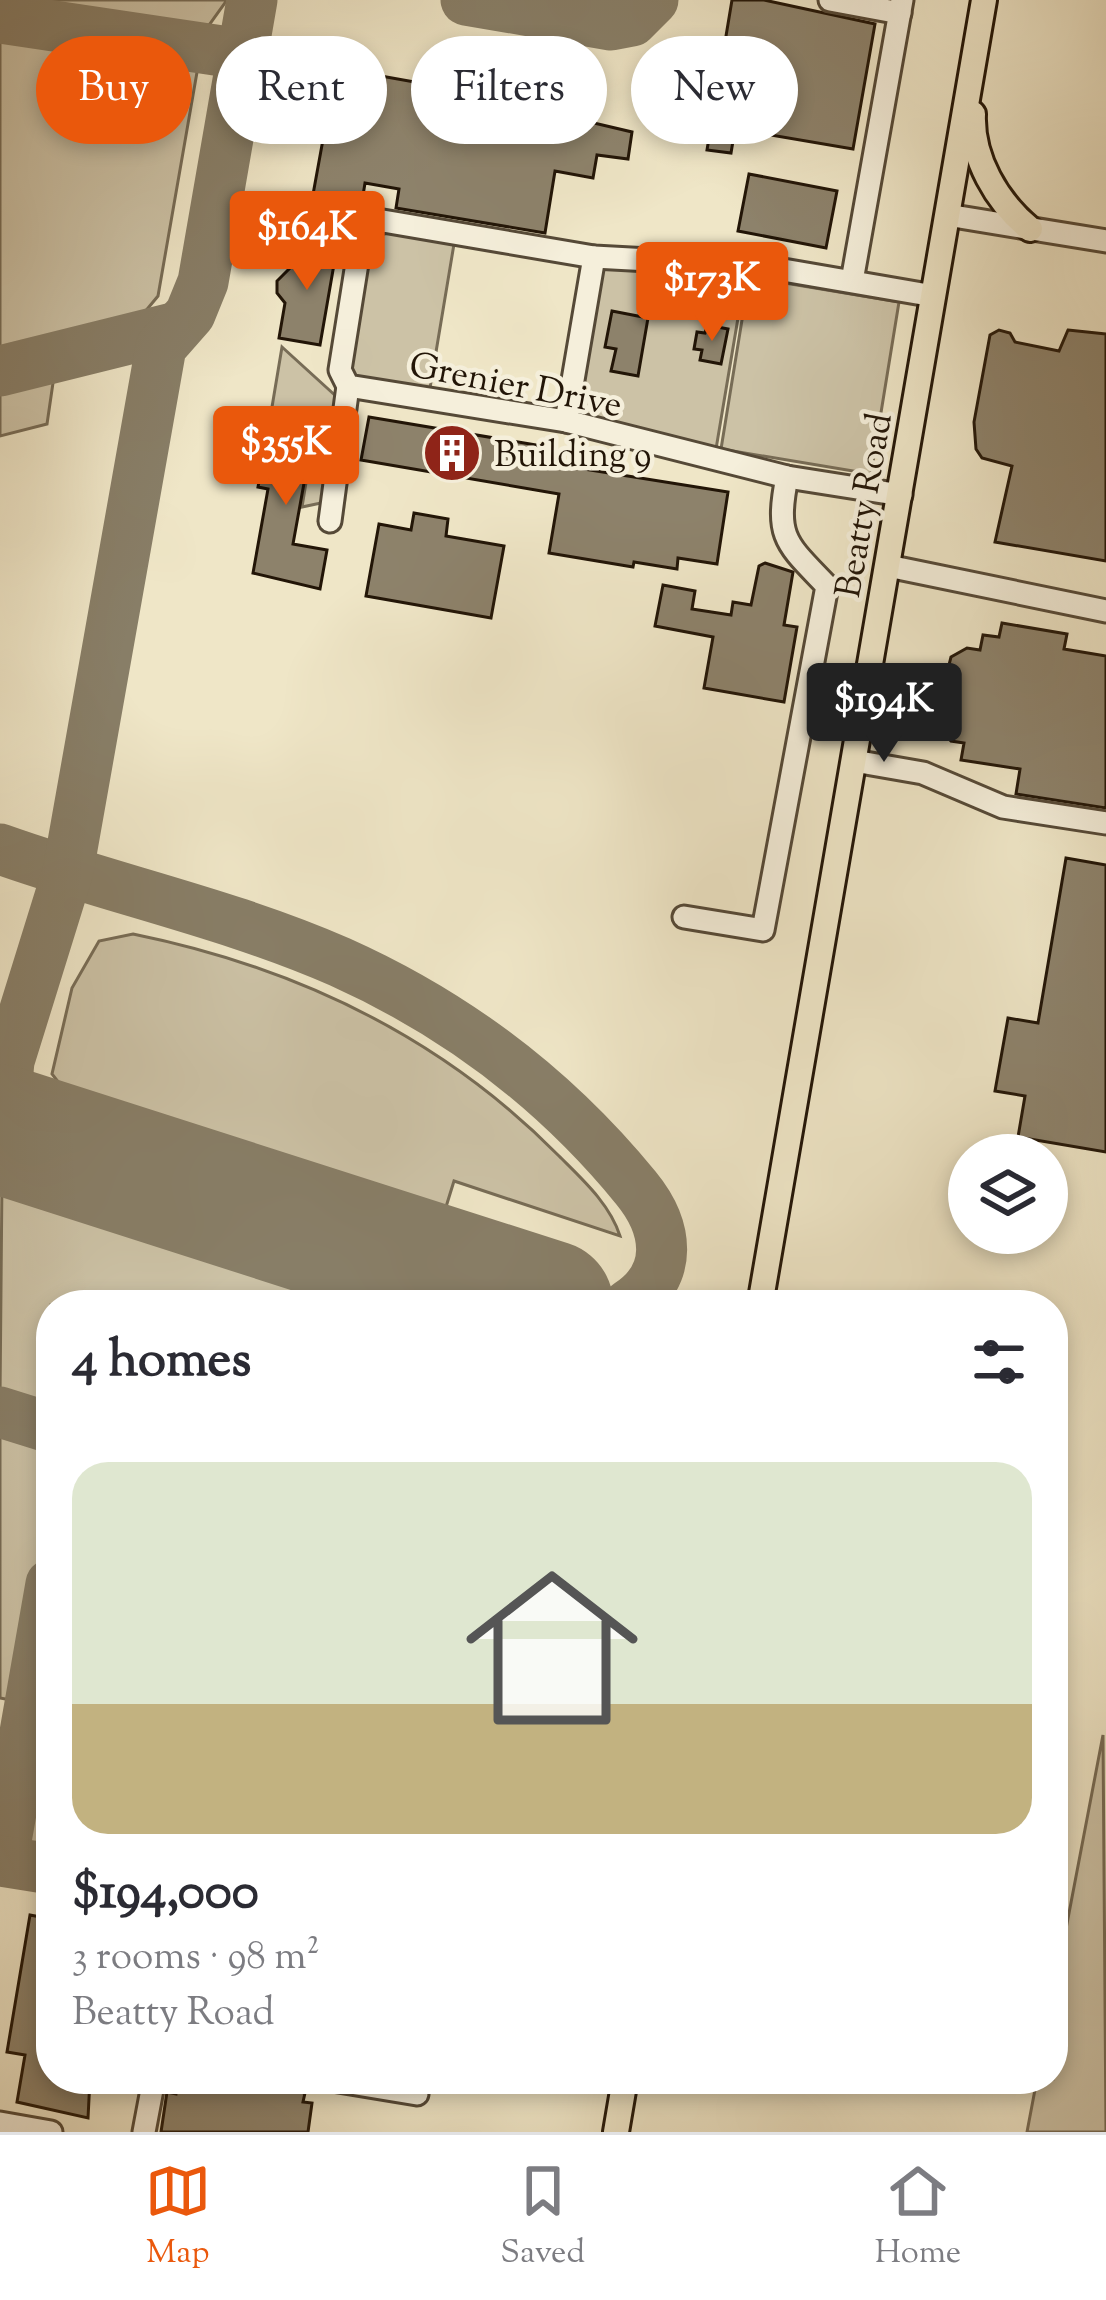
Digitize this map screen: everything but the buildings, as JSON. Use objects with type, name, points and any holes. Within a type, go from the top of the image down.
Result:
[{"type":"main road","name":"Beatty Road","points":[[763,1290],[984,0]]},
{"type":"main road","points":[[976,45],[972,128],[976,142],[993,189],[1030,229]]},
{"type":"main road","points":[[616,2132],[623,2094]]},
{"type":"street","points":[[830,0],[901,7],[852,281]]},
{"type":"street","points":[[947,215],[1106,241]]},
{"type":"street","points":[[330,521],[348,386],[340,370],[362,232],[383,221],[595,256],[760,266],[934,296]]},
{"type":"street","points":[[566,421],[595,256]]},
{"type":"street","name":"Grenier Drive","points":[[348,386],[566,421],[788,477],[901,495]]},
{"type":"street","points":[[684,917],[763,930],[827,586],[785,542],[779,518],[788,477]]},
{"type":"street","points":[[888,566],[1106,611]]},
{"type":"street","points":[[854,761],[923,773],[1003,807],[1106,823]]},
{"type":"street","points":[[144,2132],[151,2094]]},
{"type":"street","points":[[0,2123],[51,2132]]},
{"type":"shaded area","points":[[0,0],[227,0],[204,32],[192,101],[192,36],[36,36],[36,144],[184,144],[158,296],[139,319],[0,351]]},
{"type":"shaded area","points":[[306,201],[371,212],[370,223],[354,245],[301,236]]},
{"type":"shaded area","points":[[383,226],[455,238],[429,394],[352,381],[345,368],[366,235]]},
{"type":"shaded area","points":[[599,261],[692,265],[690,312],[738,318],[716,449],[572,415]]},
{"type":"shaded area","points":[[749,277],[899,302],[871,474],[721,449]]},
{"type":"shaded area","points":[[282,347],[338,398],[321,503],[302,507],[316,422],[271,413]]},
{"type":"shaded area","points":[[54,376],[47,424],[0,436],[0,389]]},
{"type":"shaded area","points":[[133,934],[193,948],[308,987],[416,1042],[514,1114],[559,1156],[602,1203],[620,1236],[454,1181],[441,1223],[76,1105],[52,1074],[72,988],[99,941]]},
{"type":"shaded area","points":[[2,1177],[354,1290],[36,1290],[36,1409],[0,1397]]},
{"type":"shaded area","points":[[0,1426],[36,1439],[36,1588],[16,1701],[0,1698]]},
{"type":"shaded area","points":[[1103,1735],[1106,2132],[1027,2132],[1034,2094],[1068,2094],[1068,1918]]},
{"type":"shaded area","points":[[36,1756],[36,1854],[22,1836]]},
{"type":"taxiway","points":[[218,1199],[45,1140],[20,1119],[7,1083],[9,1061],[68,871],[161,347],[190,314],[203,282],[252,0]]},
{"type":"taxiway","points":[[466,0],[611,25],[632,21],[653,0]]},
{"type":"taxiway","points":[[0,18],[216,50]]},
{"type":"taxiway","points":[[0,371],[177,327]]},
{"type":"taxiway","points":[[0,849],[299,945],[383,983],[464,1031],[538,1087],[605,1152],[647,1203],[662,1250],[654,1280],[646,1290]]},
{"type":"taxiway","points":[[403,1258],[509,1290]]},
{"type":"taxiway","points":[[0,1412],[36,1423]]},
{"type":"taxiway","points":[[0,1851],[6,1841],[36,1670]]},
{"type":"taxiway","points":[[0,1861],[36,1867]]},
{"type":"runway","points":[[0,1129],[502,1290]]},
{"type":"place","name":"Building 9","points":[[452,453]]}]
